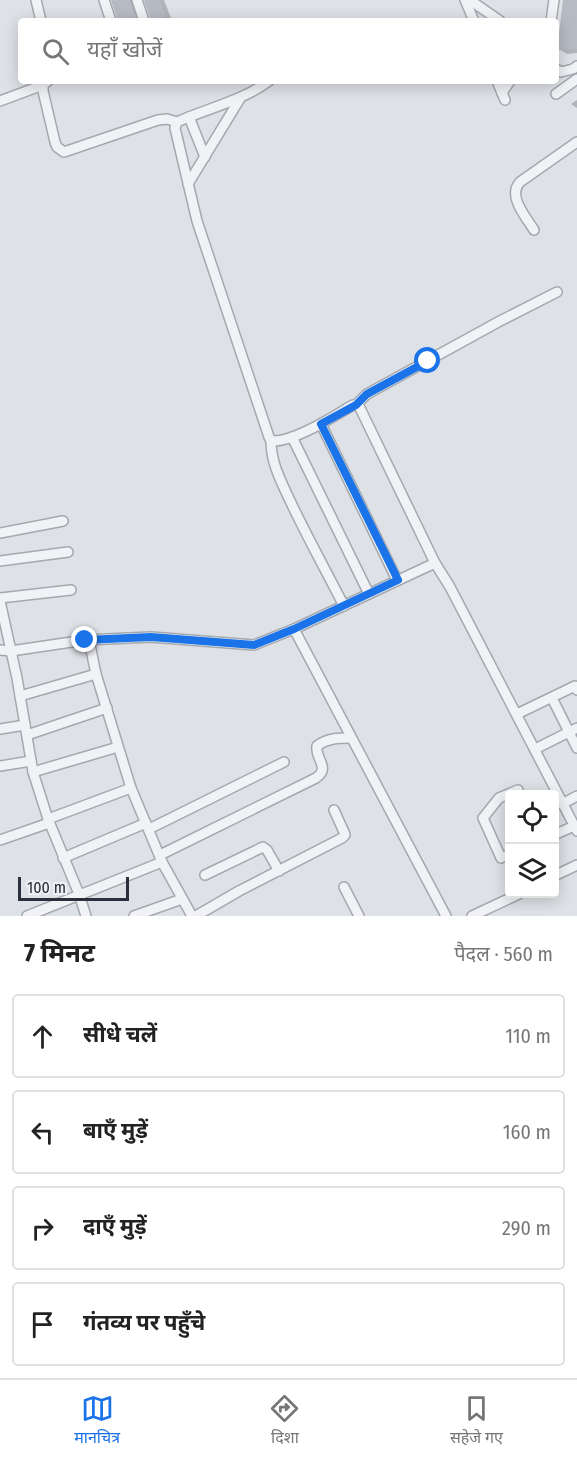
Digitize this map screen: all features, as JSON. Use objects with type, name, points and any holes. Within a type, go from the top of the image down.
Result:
[{"type":"street","points":[[36,0],[40,18]]},
{"type":"street","points":[[104,0],[110,18]]},
{"type":"street","points":[[137,0],[143,18]]},
{"type":"street","points":[[465,0],[473,18]]},
{"type":"street","points":[[470,0],[496,18]]},
{"type":"street","points":[[551,18],[554,0]]},
{"type":"street","points":[[559,71],[573,69],[577,66]]},
{"type":"street","points":[[556,94],[577,79]]},
{"type":"street","points":[[0,101],[43,84]]},
{"type":"street","points":[[46,84],[43,91],[55,142],[57,147],[64,152],[158,120],[167,119],[177,122],[256,91],[265,84]]},
{"type":"street","points":[[498,84],[503,97],[509,84]]},
{"type":"street","points":[[188,184],[242,97]]},
{"type":"street","points":[[189,117],[205,157]]},
{"type":"street","points":[[177,122],[175,128],[197,221],[257,404],[272,441],[273,460],[305,531],[344,606]]},
{"type":"street","points":[[534,230],[517,201],[516,187],[577,142]]},
{"type":"street","points":[[272,441],[292,437],[321,424],[356,405],[367,394],[557,292]]},
{"type":"street","points":[[356,405],[361,409],[435,563],[450,587],[576,828],[559,834]]},
{"type":"street","points":[[321,424],[398,580]]},
{"type":"street","points":[[292,437],[369,594]]},
{"type":"street","points":[[0,533],[63,521]]},
{"type":"street","points":[[0,561],[68,552]]},
{"type":"street","points":[[0,650],[11,651],[88,640],[151,637],[254,645],[294,629],[435,563]]},
{"type":"street","points":[[71,590],[0,599],[33,772],[49,821],[86,916]]},
{"type":"street","points":[[294,629],[446,916]]},
{"type":"street","points":[[88,640],[96,674],[131,788],[161,858],[182,899],[194,916],[344,837],[334,810]]},
{"type":"street","points":[[20,696],[96,674]]},
{"type":"street","points":[[517,714],[575,686],[577,690]]},
{"type":"street","points":[[552,698],[573,730],[577,748]]},
{"type":"street","points":[[0,729],[26,730],[106,708]]},
{"type":"street","points":[[535,749],[573,730]]},
{"type":"street","points":[[27,916],[161,858],[316,778],[323,769],[317,746],[330,740],[351,738]]},
{"type":"street","points":[[33,772],[118,747]]},
{"type":"street","points":[[0,766],[31,761]]},
{"type":"street","points":[[63,858],[148,826],[284,762]]},
{"type":"street","points":[[0,840],[131,788]]},
{"type":"street","points":[[505,856],[501,858],[483,818],[499,798],[518,789]]},
{"type":"street","points":[[562,804],[577,796]]},
{"type":"street","points":[[205,876],[263,847],[279,871]]},
{"type":"street","points":[[559,874],[577,865]]},
{"type":"street","points":[[344,887],[359,916]]},
{"type":"street","points":[[472,916],[510,898]]},
{"type":"street","points":[[134,916],[182,899]]},
{"type":"building","points":[[111,0],[130,0],[136,18],[117,18]]},
{"type":"building","points":[[144,0],[159,0],[166,18],[150,18]]},
{"type":"building","points":[[563,0],[577,0],[577,49],[559,50]]},
{"type":"route","points":[[85,640],[151,637],[254,645],[294,629],[398,580],[321,424],[356,405],[367,394],[428,361]]}]
